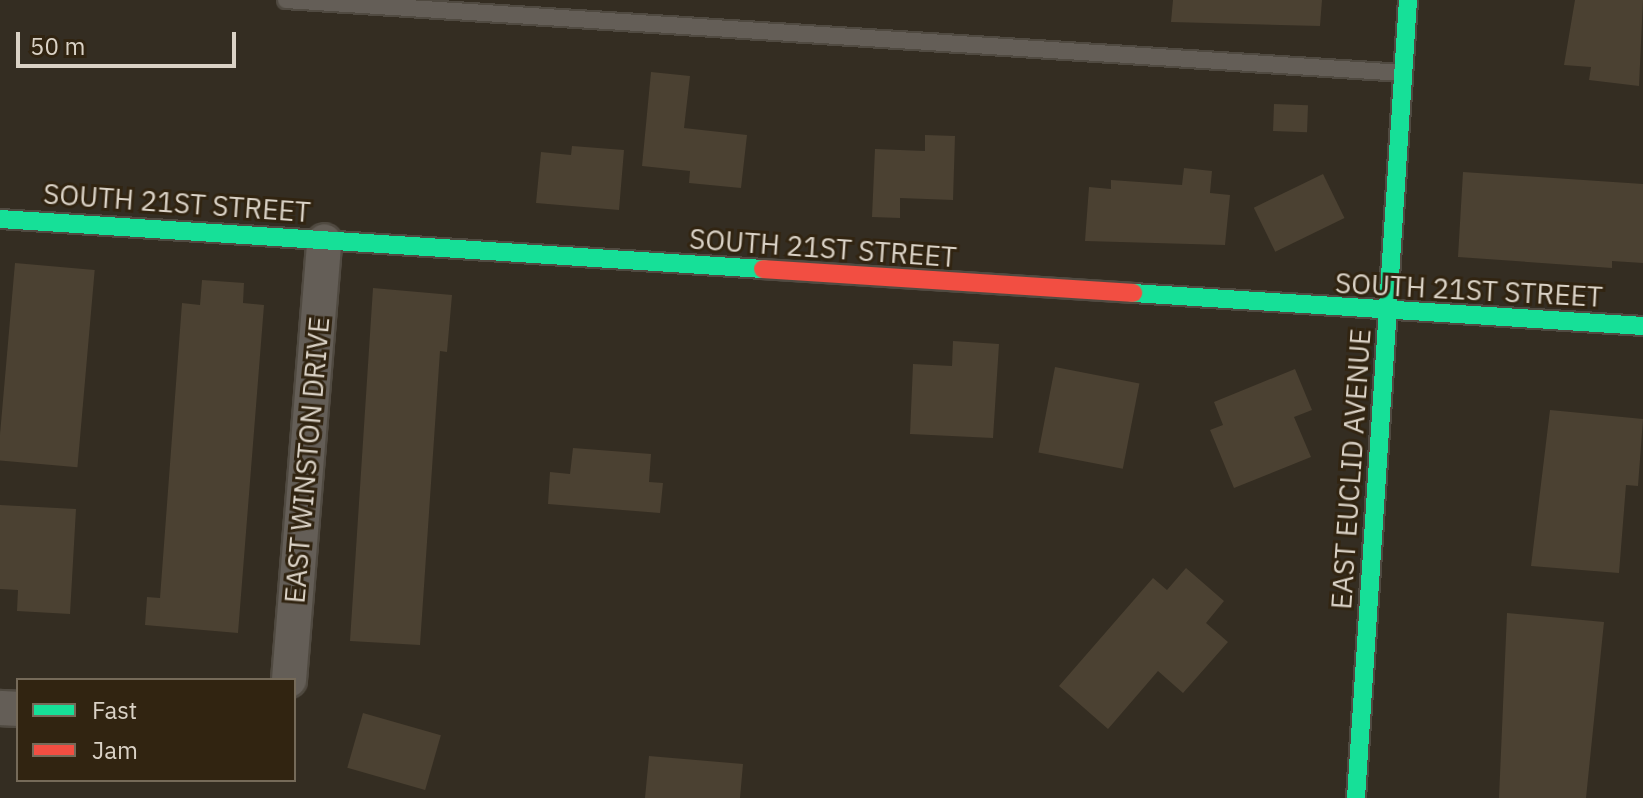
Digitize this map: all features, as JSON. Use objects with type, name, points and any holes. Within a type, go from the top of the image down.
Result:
[{"type":"street","name":"EAST EUCLID AVENUE","points":[[1356,798],[1390,315],[1408,0]]},
{"type":"street","name":"SOUTH 21ST STREET","points":[[0,219],[1390,315],[1643,326]]},
{"type":"street","name":"EAST WINSTON DRIVE","points":[[289,678],[324,241]]},
{"type":"lane","points":[[286,0],[1404,73]]},
{"type":"building","points":[[1173,0],[1322,0],[1320,26],[1171,22]]},
{"type":"building","points":[[1575,0],[1643,0],[1639,86],[1589,80],[1591,67],[1564,65]]},
{"type":"building","points":[[651,72],[690,76],[684,128],[747,135],[741,188],[689,183],[690,171],[642,166]]},
{"type":"building","points":[[1274,104],[1308,105],[1307,132],[1273,131]]},
{"type":"building","points":[[925,135],[955,136],[953,200],[900,198],[900,218],[872,217],[875,149],[925,151]]},
{"type":"building","points":[[572,146],[624,150],[619,210],[536,203],[541,152],[571,155]]},
{"type":"building","points":[[1184,168],[1212,171],[1210,193],[1230,195],[1225,245],[1085,241],[1089,187],[1111,189],[1111,180],[1182,185]]},
{"type":"building","points":[[1463,172],[1643,184],[1643,263],[1612,261],[1612,268],[1458,257]]},
{"type":"building","points":[[1323,174],[1344,218],[1275,252],[1254,208]]},
{"type":"building","points":[[15,263],[95,270],[77,467],[0,460]]},
{"type":"building","points":[[202,280],[244,283],[243,303],[264,305],[238,633],[145,625],[147,597],[160,598],[182,303],[200,305]]},
{"type":"building","points":[[373,288],[452,295],[447,352],[440,351],[420,645],[350,641]]},
{"type":"building","points":[[953,341],[999,344],[993,438],[910,434],[913,364],[952,366]]},
{"type":"building","points":[[1055,367],[1139,383],[1123,469],[1038,452]]},
{"type":"building","points":[[1295,369],[1312,410],[1294,417],[1311,457],[1234,488],[1210,430],[1223,425],[1214,402]]},
{"type":"building","points":[[1550,410],[1643,419],[1638,486],[1626,485],[1619,573],[1531,566]]},
{"type":"building","points":[[573,448],[651,454],[649,482],[663,483],[660,513],[548,504],[550,472],[570,474]]},
{"type":"building","points":[[0,505],[76,509],[70,614],[17,611],[18,590],[0,589]]},
{"type":"building","points":[[1186,568],[1224,601],[1206,623],[1228,642],[1183,693],[1158,671],[1108,729],[1059,686],[1153,578],[1167,590]]},
{"type":"building","points":[[1507,613],[1604,622],[1586,798],[1499,798]]},
{"type":"building","points":[[363,713],[441,735],[425,790],[347,768]]},
{"type":"building","points":[[649,756],[743,764],[740,798],[645,798]]},
{"type":"traffic: fast","points":[[1356,798],[1408,0]]},
{"type":"traffic: fast","points":[[0,219],[763,269]]},
{"type":"traffic: fast","points":[[1133,293],[1643,326]]},
{"type":"traffic: jam","points":[[763,269],[1133,293]]}]
